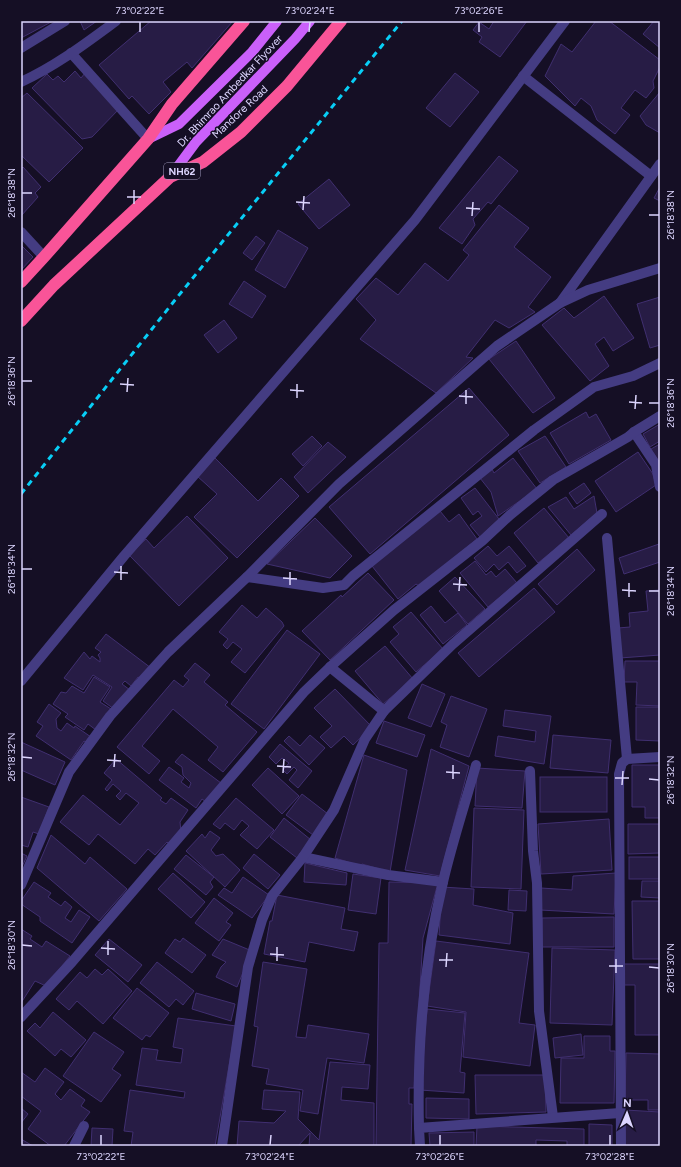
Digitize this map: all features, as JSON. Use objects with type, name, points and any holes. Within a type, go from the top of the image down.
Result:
[{"type":"highway","points":[[21,282],[148,139],[172,104],[244,21]]},
{"type":"highway","name":"Mandore Road","points":[[21,321],[54,285],[170,177],[203,162],[241,132],[287,86],[341,21]]},
{"type":"main road","name":"Dr. Bhimrao Ambedkar Flyover","points":[[148,139],[179,124],[252,52],[277,21]]},
{"type":"main road","name":"Dr. Bhimrao Ambedkar Flyover","points":[[170,177],[196,142],[295,39],[310,21]]},
{"type":"street","points":[[21,48],[65,21]]},
{"type":"street","points":[[21,82],[35,76],[71,53],[116,21]]},
{"type":"street","points":[[21,681],[124,556],[415,220],[565,21]]},
{"type":"street","points":[[71,53],[148,139]]},
{"type":"street","points":[[523,76],[651,176]]},
{"type":"street","points":[[560,303],[660,164]]},
{"type":"street","points":[[21,232],[44,257]]},
{"type":"street","points":[[21,885],[69,772],[110,716],[168,652],[247,578],[339,484],[497,346],[560,303],[588,290],[660,268]]},
{"type":"street","points":[[247,578],[323,588],[344,585],[353,576],[534,430],[594,387],[633,376],[660,363]]},
{"type":"street","points":[[21,1017],[72,962],[304,692],[330,667],[394,610],[482,541],[510,515],[553,480],[628,437],[660,416]]},
{"type":"street","points":[[634,432],[656,466],[660,487]]},
{"type":"street","points":[[222,1146],[248,967],[262,920],[272,896],[303,858],[334,810],[365,739],[384,711],[453,644],[602,514]]},
{"type":"street","points":[[607,538],[627,759]]},
{"type":"street","points":[[330,667],[384,711]]},
{"type":"street","points":[[621,1146],[618,774],[622,763],[627,759],[660,757]]},
{"type":"street","points":[[420,1146],[418,1088],[426,979],[443,882],[476,765]]},
{"type":"street","points":[[530,771],[533,851],[537,883],[539,1011],[553,1117]]},
{"type":"street","points":[[303,858],[388,875],[443,882]]},
{"type":"street","points":[[419,1128],[620,1113]]},
{"type":"street","points":[[74,1146],[84,1126]]},
{"type":"building","points":[[21,21],[53,21],[21,38]]},
{"type":"building","points":[[80,21],[97,21],[84,30]]},
{"type":"building","points":[[151,21],[233,21],[192,68],[187,62],[163,82],[171,92],[149,114],[132,96],[129,99],[99,65]]},
{"type":"building","points":[[494,21],[527,21],[500,57],[479,42],[482,37],[473,30],[479,22],[489,29]]},
{"type":"building","points":[[596,21],[609,21],[660,60],[660,67],[653,81],[654,88],[646,98],[635,90],[621,108],[630,115],[615,134],[597,120],[591,106],[581,98],[575,106],[545,76],[561,44],[572,52]]},
{"type":"building","points":[[654,21],[660,21],[660,48],[643,34]]},
{"type":"building","points":[[75,71],[81,78],[85,73],[119,109],[92,137],[82,139],[32,88],[47,74],[53,80],[58,76],[64,82]]},
{"type":"building","points":[[455,73],[479,92],[450,127],[426,108]]},
{"type":"building","points":[[660,92],[660,133],[646,125],[640,116]]},
{"type":"building","points":[[27,93],[83,148],[49,182],[21,155],[21,98]]},
{"type":"building","points":[[499,156],[518,171],[491,204],[488,202],[473,219],[475,225],[462,244],[439,228]]},
{"type":"building","points":[[23,167],[41,187],[35,193],[38,197],[21,216],[21,169]]},
{"type":"building","points":[[329,179],[350,205],[319,229],[298,204]]},
{"type":"building","points":[[660,187],[660,201],[654,198]]},
{"type":"building","points":[[499,205],[529,228],[514,247],[551,277],[528,307],[535,312],[509,328],[495,320],[466,357],[473,358],[436,393],[360,339],[376,320],[356,299],[376,278],[398,295],[425,263],[448,281],[469,255],[463,250]]},
{"type":"building","points":[[278,230],[308,248],[285,288],[255,270]]},
{"type":"building","points":[[256,236],[265,243],[252,260],[243,253]]},
{"type":"building","points":[[21,245],[33,257],[21,270]]},
{"type":"building","points":[[244,281],[266,296],[252,318],[229,304]]},
{"type":"building","points":[[604,296],[634,338],[613,351],[604,337],[595,344],[609,366],[590,381],[542,325],[564,308],[574,318]]},
{"type":"building","points":[[660,297],[660,345],[650,348],[637,304]]},
{"type":"building","points":[[224,320],[237,338],[218,353],[204,335]]},
{"type":"building","points":[[516,341],[555,398],[533,413],[489,359]]},
{"type":"building","points":[[469,388],[509,435],[370,554],[329,507]]},
{"type":"building","points":[[586,412],[589,418],[596,414],[611,440],[569,464],[550,433]]},
{"type":"building","points":[[660,424],[660,441],[650,447],[643,434]]},
{"type":"building","points":[[312,436],[322,446],[303,466],[292,454]]},
{"type":"building","points":[[545,436],[566,467],[540,483],[518,451]]},
{"type":"building","points":[[328,442],[346,457],[308,493],[294,477]]},
{"type":"building","points":[[660,444],[660,461],[659,462],[651,449]]},
{"type":"building","points":[[638,452],[653,474],[656,485],[616,512],[595,481]]},
{"type":"building","points":[[215,458],[258,501],[281,478],[299,496],[237,558],[194,517],[217,494],[197,476]]},
{"type":"building","points":[[513,458],[537,489],[498,516],[491,492],[480,478],[492,469],[494,473]]},
{"type":"building","points":[[584,483],[591,493],[577,504],[569,493]]},
{"type":"building","points":[[475,488],[499,519],[480,537],[470,525],[482,516],[478,511],[473,515],[461,498]]},
{"type":"building","points":[[594,496],[597,513],[571,535],[548,507],[566,497],[574,509]]},
{"type":"building","points":[[544,508],[569,538],[538,563],[514,533]]},
{"type":"building","points":[[440,511],[449,522],[459,514],[477,539],[419,586],[416,584],[398,599],[372,566]]},
{"type":"building","points":[[187,516],[228,558],[179,606],[129,555],[146,539],[154,548]]},
{"type":"building","points":[[315,518],[352,556],[330,578],[267,564]]},
{"type":"building","points":[[659,544],[660,562],[624,574],[619,558]]},
{"type":"building","points":[[488,546],[497,556],[509,546],[526,566],[517,573],[508,562],[499,570],[494,564],[486,572],[474,558]]},
{"type":"building","points":[[577,549],[595,570],[557,605],[538,584]]},
{"type":"building","points":[[475,561],[486,575],[491,571],[496,577],[505,569],[517,583],[488,607],[460,573]]},
{"type":"building","points":[[368,573],[394,600],[330,660],[302,631],[341,595],[342,597]]},
{"type":"building","points":[[455,577],[485,609],[468,624],[439,591]]},
{"type":"building","points":[[534,588],[555,612],[479,677],[458,653]]},
{"type":"building","points":[[660,590],[660,655],[620,658],[618,628],[630,627],[629,613],[648,611],[646,591]]},
{"type":"building","points":[[242,605],[257,618],[266,608],[282,622],[284,626],[245,673],[231,662],[242,649],[233,642],[227,649],[223,645],[228,639],[219,632]]},
{"type":"building","points":[[431,606],[445,623],[458,613],[467,625],[443,644],[420,615]]},
{"type":"building","points":[[411,612],[443,649],[416,672],[390,642],[399,634],[393,627]]},
{"type":"building","points":[[287,630],[320,654],[264,729],[231,704]]},
{"type":"building","points":[[106,634],[151,668],[141,679],[138,677],[131,686],[125,681],[122,684],[130,690],[114,709],[103,701],[112,687],[93,675],[83,690],[64,678],[84,652],[90,659],[92,656],[100,662],[98,655],[101,652],[95,648]]},
{"type":"building","points":[[385,646],[413,679],[383,704],[355,671]]},
{"type":"building","points":[[625,661],[660,661],[660,706],[636,705],[637,682],[624,682]]},
{"type":"building","points":[[195,663],[210,675],[204,682],[228,702],[225,705],[257,732],[223,772],[208,760],[218,747],[173,709],[142,746],[160,761],[149,774],[117,747],[174,680],[183,687],[189,680],[184,676]]},
{"type":"building","points":[[94,677],[110,687],[100,702],[111,709],[96,730],[88,724],[84,730],[65,717],[68,714],[53,704],[61,692],[66,693],[72,686],[84,693]]},
{"type":"building","points":[[422,684],[445,694],[431,727],[408,718]]},
{"type":"building","points":[[335,689],[372,727],[353,745],[344,736],[331,748],[320,737],[332,726],[314,708]]},
{"type":"building","points":[[451,696],[487,709],[469,757],[440,747],[447,725],[441,722]]},
{"type":"building","points":[[49,704],[61,713],[56,719],[57,728],[61,731],[67,723],[74,728],[75,726],[91,737],[87,743],[84,741],[71,760],[36,736],[43,726],[37,722]]},
{"type":"building","points":[[636,707],[660,707],[660,741],[636,740]]},
{"type":"building","points":[[505,710],[551,716],[544,764],[495,756],[498,736],[535,742],[536,731],[503,726]]},
{"type":"building","points":[[384,721],[425,735],[417,757],[376,743]]},
{"type":"building","points":[[310,735],[325,748],[309,765],[284,741],[289,736],[300,746]]},
{"type":"building","points":[[553,735],[611,740],[608,773],[550,768]]},
{"type":"building","points":[[21,742],[65,762],[55,785],[21,770]]},
{"type":"building","points":[[280,744],[312,771],[298,788],[289,780],[297,770],[294,767],[287,774],[283,770],[289,763],[282,758],[276,764],[269,757]]},
{"type":"building","points":[[431,749],[469,766],[440,876],[405,870]]},
{"type":"building","points":[[182,754],[221,783],[206,802],[202,799],[196,808],[159,780],[169,767],[184,778],[181,782],[189,788],[191,783],[183,775],[182,767],[175,762]]},
{"type":"building","points":[[364,755],[407,770],[390,872],[362,864],[361,866],[335,858]]},
{"type":"building","points":[[116,759],[162,798],[160,800],[166,804],[171,798],[188,810],[180,822],[181,832],[170,845],[167,842],[155,855],[148,849],[135,864],[98,834],[89,845],[60,822],[83,795],[120,825],[139,803],[126,793],[120,800],[116,796],[121,791],[113,784],[107,791],[105,789],[112,780],[104,773]]},
{"type":"building","points":[[632,765],[660,765],[660,818],[645,818],[645,807],[632,807]]},
{"type":"building","points":[[268,768],[299,796],[282,814],[252,785]]},
{"type":"building","points":[[477,768],[525,771],[522,808],[475,806]]},
{"type":"building","points":[[540,777],[607,777],[607,812],[540,812]]},
{"type":"building","points":[[302,794],[328,814],[313,835],[286,815]]},
{"type":"building","points":[[21,797],[49,807],[39,834],[33,832],[28,847],[21,845]]},
{"type":"building","points":[[236,798],[274,830],[257,849],[240,835],[249,826],[242,820],[234,830],[225,823],[220,829],[213,824]]},
{"type":"building","points":[[474,808],[524,810],[521,889],[471,887]]},
{"type":"building","points":[[284,818],[311,840],[297,858],[270,837]]},
{"type":"building","points":[[609,819],[612,870],[541,874],[538,824]]},
{"type":"building","points":[[628,824],[660,824],[660,853],[628,854]]},
{"type":"building","points":[[210,831],[220,838],[211,850],[216,856],[223,854],[240,870],[225,887],[186,851],[202,834],[205,838]]},
{"type":"building","points":[[51,835],[85,864],[90,857],[127,889],[99,921],[37,868]]},
{"type":"building","points":[[21,853],[27,856],[21,869]]},
{"type":"building","points":[[254,854],[280,875],[268,889],[243,868]]},
{"type":"building","points":[[186,855],[214,877],[210,882],[213,887],[206,895],[174,869]]},
{"type":"building","points":[[629,857],[660,857],[660,879],[629,879]]},
{"type":"building","points":[[305,863],[347,873],[346,885],[304,882]]},
{"type":"building","points":[[173,873],[205,902],[191,918],[158,889]]},
{"type":"building","points":[[616,873],[614,914],[540,910],[541,888],[572,890],[573,876]]},
{"type":"building","points":[[353,874],[381,878],[376,914],[348,910]]},
{"type":"building","points":[[243,877],[269,895],[252,918],[218,895],[224,888],[232,893]]},
{"type":"building","points":[[642,881],[660,881],[660,898],[641,897]]},
{"type":"building","points":[[34,882],[51,893],[48,897],[61,906],[65,901],[72,907],[65,918],[71,922],[79,910],[90,917],[72,943],[40,921],[40,917],[21,904],[21,901]]},
{"type":"building","points":[[389,882],[438,883],[423,938],[414,1088],[409,1088],[409,1104],[412,1104],[411,1146],[376,1146],[379,943],[388,943]]},
{"type":"building","points":[[442,887],[474,889],[473,905],[513,913],[510,944],[439,935]]},
{"type":"building","points":[[509,890],[527,891],[526,911],[508,910]]},
{"type":"building","points":[[277,895],[345,908],[341,929],[358,932],[354,951],[309,942],[305,962],[264,954],[270,921],[272,921]]},
{"type":"building","points":[[214,898],[233,913],[226,922],[231,925],[219,941],[195,923]]},
{"type":"building","points":[[632,901],[660,901],[660,959],[633,959]]},
{"type":"building","points":[[614,917],[614,947],[542,947],[542,918]]},
{"type":"building","points":[[21,929],[32,936],[30,939],[42,947],[46,941],[70,956],[46,986],[35,981],[21,1003]]},
{"type":"building","points":[[183,938],[206,955],[192,973],[165,953],[175,939],[180,942]]},
{"type":"building","points":[[109,939],[142,965],[128,982],[95,955]]},
{"type":"building","points":[[223,939],[252,951],[237,987],[216,977],[221,967],[226,962],[212,955]]},
{"type":"building","points":[[436,941],[529,953],[519,1023],[535,1025],[530,1066],[463,1057],[466,1012],[427,1006]]},
{"type":"building","points":[[552,948],[615,950],[612,1025],[550,1023]]},
{"type":"building","points":[[157,962],[194,991],[183,1005],[176,999],[169,1007],[140,983]]},
{"type":"building","points":[[263,962],[307,969],[296,1037],[306,1038],[308,1025],[369,1034],[364,1063],[327,1058],[318,1114],[300,1111],[303,1090],[266,1084],[269,1069],[252,1066],[258,1027],[254,1026]]},
{"type":"building","points":[[623,964],[660,964],[660,1035],[635,1035],[635,985],[624,985]]},
{"type":"building","points":[[95,969],[102,975],[108,969],[132,991],[103,1024],[77,1001],[69,1010],[56,999],[80,972],[87,978]]},
{"type":"building","points":[[137,988],[169,1013],[150,1037],[146,1035],[142,1040],[113,1018]]},
{"type":"building","points":[[196,993],[235,1004],[231,1021],[192,1009]]},
{"type":"building","points":[[427,1009],[465,1013],[460,1072],[465,1073],[464,1093],[420,1090]]},
{"type":"building","points":[[53,1012],[86,1040],[71,1057],[61,1049],[55,1056],[27,1031],[35,1023],[40,1028]]},
{"type":"building","points":[[178,1018],[236,1026],[215,1146],[131,1146],[133,1132],[124,1131],[130,1090],[184,1098],[185,1092],[136,1085],[142,1048],[158,1050],[156,1060],[181,1063],[183,1049],[173,1047]]},
{"type":"building","points":[[94,1032],[124,1052],[112,1069],[121,1075],[101,1102],[63,1076]]},
{"type":"building","points":[[581,1034],[583,1055],[555,1058],[553,1038]]},
{"type":"building","points":[[584,1036],[610,1036],[610,1051],[615,1051],[614,1103],[560,1103],[561,1058],[584,1058]]},
{"type":"building","points":[[626,1053],[660,1054],[660,1110],[648,1110],[648,1100],[625,1100]]},
{"type":"building","points":[[330,1062],[370,1065],[368,1089],[342,1087],[341,1100],[374,1103],[374,1146],[309,1146],[310,1133],[298,1146],[237,1146],[239,1121],[274,1123],[286,1111],[262,1109],[264,1090],[300,1092],[298,1119],[319,1140]]},
{"type":"building","points":[[45,1068],[64,1082],[55,1094],[61,1100],[70,1089],[85,1100],[81,1106],[90,1112],[64,1146],[51,1146],[28,1129],[41,1111],[21,1096],[21,1072],[35,1082]]},
{"type":"building","points":[[475,1075],[545,1075],[546,1112],[476,1114]]},
{"type":"building","points":[[426,1098],[469,1099],[469,1119],[426,1118]]},
{"type":"building","points":[[21,1108],[28,1114],[21,1123]]},
{"type":"building","points":[[625,1110],[660,1112],[660,1146],[623,1146]]},
{"type":"building","points":[[589,1124],[612,1125],[612,1146],[589,1146]]},
{"type":"building","points":[[477,1126],[584,1129],[584,1146],[567,1146],[567,1141],[536,1140],[536,1146],[476,1146]]},
{"type":"building","points":[[92,1128],[113,1129],[112,1146],[91,1146]]},
{"type":"building","points":[[474,1132],[474,1146],[430,1146],[429,1133]]},
{"type":"building","points":[[21,1139],[33,1146],[21,1146]]},
{"type":"railway","points":[[21,494],[175,300],[402,21]]}]
